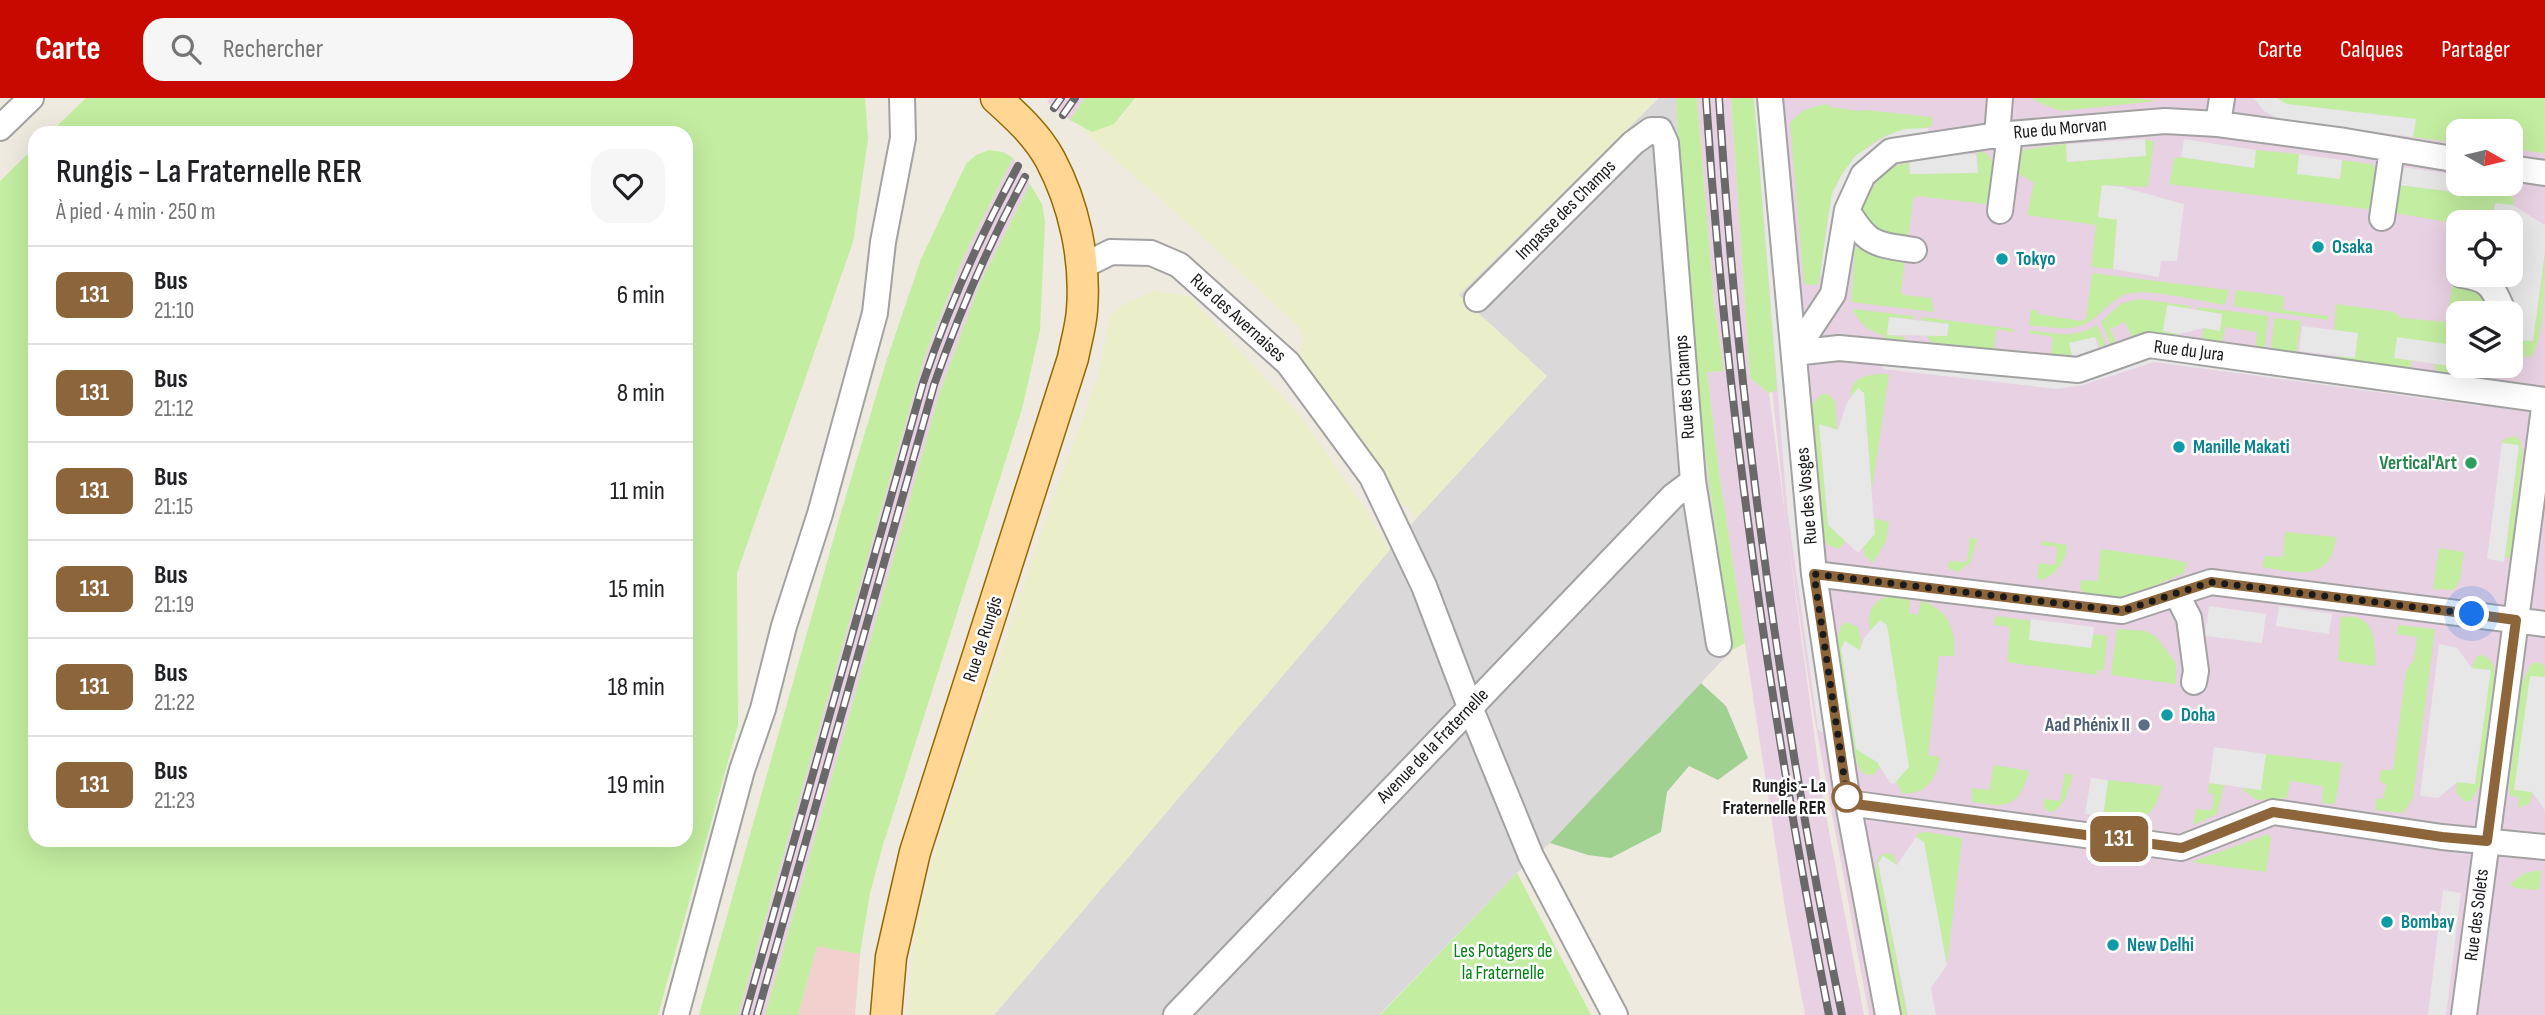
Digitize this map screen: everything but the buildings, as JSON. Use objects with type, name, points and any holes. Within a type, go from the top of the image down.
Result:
[{"type":"main road","points":[[996,98],[1020,120],[1049,157],[1067,198],[1083,265]]},
{"type":"main road","name":"Rue de Rungis","points":[[886,1015],[891,957],[915,852],[1073,358],[1082,312],[1083,265]]},
{"type":"street","points":[[0,107],[9,98]]},
{"type":"street","points":[[0,128],[30,98]]},
{"type":"street","points":[[676,1015],[742,770],[763,709],[784,626],[820,514],[875,313],[883,242],[903,138],[902,98]]},
{"type":"street","points":[[2000,98],[2004,134],[2000,211]]},
{"type":"street","points":[[2218,124],[2222,98]]},
{"type":"street","name":"Rue des Vosges","points":[[1773,99],[1814,574],[1848,803],[1888,1015]]},
{"type":"street","name":"Rue du Morvan","points":[[1794,352],[1833,294],[1847,210],[1863,174],[1891,151],[2004,134],[2165,121],[2218,124],[2446,158]]},
{"type":"street","name":"Impasse des Champs","points":[[1477,299],[1633,144],[1651,130],[1660,130]]},
{"type":"street","name":"Rue des Champs","points":[[1660,130],[1666,143],[1693,481],[1719,644]]},
{"type":"street","points":[[2382,218],[2392,149]]},
{"type":"street","points":[[2524,170],[2545,173]]},
{"type":"street","points":[[1847,210],[1861,234],[1874,242],[1914,250]]},
{"type":"street","name":"Rue des Avernaises","points":[[1083,265],[1111,252],[1151,253],[1179,265],[1288,363],[1372,477],[1424,586],[1531,856],[1615,1015]]},
{"type":"street","name":"Rue du Jura","points":[[1794,352],[1839,348],[2078,370],[2149,345],[2545,400]]},
{"type":"street","name":"Rue des Solets","points":[[2464,1015],[2545,400]]},
{"type":"street","name":"Avenue de la Fraternelle","points":[[1176,1015],[1673,496],[1693,481]]},
{"type":"street","points":[[1814,574],[2122,611],[2211,582],[2545,624]]},
{"type":"street","points":[[2176,593],[2189,618],[2196,671],[2194,682]]},
{"type":"street","points":[[1848,803],[2182,848],[2273,812],[2442,837],[2545,847]]},
{"type":"shaded area","points":[[1050,98],[1085,98],[1070,120],[1047,102]]},
{"type":"shaded area","points":[[1659,98],[1676,98],[1684,244],[1698,399],[1732,650],[1550,843],[1517,873],[1379,1015],[994,1015],[1415,520],[1546,377],[1458,296]]},
{"type":"shaded area","points":[[1697,98],[1731,98],[1750,378],[1769,393],[1786,523],[1767,341],[1752,98],[2545,98],[2545,1015],[1869,1015],[1813,710],[1787,531],[1823,800],[1864,1015],[1805,1015],[1786,914],[1719,472],[1707,372],[1724,371],[1714,303]]},
{"type":"shaded area","points":[[1754,98],[1762,98],[1828,737],[1818,729],[1787,507]]},
{"type":"shaded area","points":[[2254,98],[2277,98],[2287,104],[2416,119],[2413,137],[2281,120],[2264,111]]},
{"type":"shaded area","points":[[1928,128],[1929,135],[1853,170],[1842,189],[1826,275],[1820,275],[1832,193],[1855,156],[1886,136],[1904,129]]},
{"type":"shaded area","points":[[2145,139],[2146,156],[2067,162],[2066,144]]},
{"type":"shaded area","points":[[2184,139],[2256,150],[2254,168],[2181,157]]},
{"type":"shaded area","points":[[1976,154],[1978,173],[1910,174],[1909,156]]},
{"type":"shaded area","points":[[2299,154],[2342,160],[2340,179],[2297,174]]},
{"type":"shaded area","points":[[1013,158],[1030,184],[980,283],[940,391],[765,1015],[738,1015],[924,358],[964,256]]},
{"type":"shaded area","points":[[2401,167],[2446,173],[2446,191],[2399,185]]},
{"type":"shaded area","points":[[2102,185],[2122,187],[2184,204],[2177,261],[2161,261],[2159,277],[2113,269],[2117,220],[2098,217]]},
{"type":"shaded area","points":[[2495,203],[2513,205],[2521,210],[2494,210]]},
{"type":"shaded area","points":[[2523,211],[2545,225],[2545,251],[2533,341],[2523,340],[2523,301],[2510,301],[2508,287],[2523,287]]},
{"type":"shaded area","points":[[2167,305],[2222,314],[2220,331],[2204,328],[2179,334],[2163,331]]},
{"type":"shaded area","points":[[1889,317],[1949,324],[1947,336],[1887,335]]},
{"type":"shaded area","points":[[2302,326],[2358,333],[2355,358],[2299,351]]},
{"type":"shaded area","points":[[2095,337],[2099,353],[2073,360],[2069,343]]},
{"type":"shaded area","points":[[2397,337],[2446,344],[2446,365],[2394,358]]},
{"type":"shaded area","points":[[2150,357],[2481,397],[2480,406],[2154,362],[2083,385],[2057,389],[1883,369],[1884,361],[2055,382],[2082,378]]},
{"type":"shaded area","points":[[1858,388],[1864,393],[1875,534],[1858,553],[1828,525],[1819,424],[1838,430],[1847,402]]},
{"type":"shaded area","points":[[2502,443],[2519,445],[2504,562],[2487,559]]},
{"type":"shaded area","points":[[2209,606],[2266,614],[2262,643],[2205,636]]},
{"type":"shaded area","points":[[2279,606],[2332,614],[2329,634],[2276,626]]},
{"type":"shaded area","points":[[2031,619],[2094,627],[2091,648],[2029,640]]},
{"type":"shaded area","points":[[1880,620],[1887,625],[1909,767],[1894,784],[1890,783],[1877,762],[1856,749],[1841,648],[1845,641],[1860,650],[1864,638]]},
{"type":"shaded area","points":[[2439,644],[2457,648],[2472,668],[2491,670],[2475,784],[2457,782],[2438,798],[2420,796]]},
{"type":"shaded area","points":[[2530,676],[2545,677],[2545,810],[2532,792],[2514,790]]},
{"type":"shaded area","points":[[2214,747],[2266,754],[2261,790],[2209,783]]},
{"type":"shaded area","points":[[2091,778],[2108,780],[2103,816],[2085,814]]},
{"type":"shaded area","points":[[1916,837],[1924,842],[1947,965],[1931,988],[1936,1015],[1908,1015],[1878,863],[1883,856],[1897,865]]},
{"type":"shaded area","points":[[2443,890],[2461,893],[2446,1015],[2428,1015]]},
{"type":"shaded area","points":[[817,946],[860,954],[855,1015],[798,1015]]},
{"type":"green space","points":[[86,98],[865,98],[868,139],[853,242],[737,573],[738,725],[658,1015],[0,1015],[0,181],[28,154],[28,847],[693,847],[693,126],[57,126]]},
{"type":"green space","points":[[1085,98],[1135,98],[1114,124],[1092,132],[1070,120]]},
{"type":"green space","points":[[1135,98],[1654,98],[1651,105],[1459,295],[1547,376],[1415,520],[1407,505],[1400,507],[1381,471],[1299,357],[1303,337],[1299,327],[1079,127],[1092,132],[1120,118]]},
{"type":"green space","points":[[1676,98],[1697,98],[1714,303],[1724,371],[1707,372],[1745,643],[1732,650],[1698,399],[1684,244]]},
{"type":"green space","points":[[1731,98],[1754,98],[1777,390],[1769,393],[1750,378]]},
{"type":"green space","points":[[2032,98],[2133,98],[2157,101],[2061,111]]},
{"type":"green space","points":[[2277,98],[2545,98],[2545,153],[2524,151],[2524,119],[2446,119],[2446,141],[2413,137],[2416,119],[2286,104]]},
{"type":"green space","points":[[1829,104],[1830,107],[1860,111],[1932,117],[1932,126],[1885,136],[1863,150],[1848,166],[1832,201],[1818,285],[1804,284],[1790,124],[1807,110]]},
{"type":"green space","points":[[2145,139],[2154,142],[2148,187],[2103,185],[2117,220],[2113,269],[2091,267],[2096,225],[2027,215],[2034,183],[2018,173],[2023,150],[2066,144],[2068,162],[2145,156]]},
{"type":"green space","points":[[989,150],[1003,152],[1013,158],[964,256],[924,358],[738,1015],[699,1015],[887,359],[921,259],[966,164],[976,155]]},
{"type":"green space","points":[[2256,150],[2299,154],[2297,173],[2340,179],[2342,160],[2372,164],[2379,172],[2375,210],[2169,184],[2174,159],[2181,157],[2253,168]]},
{"type":"green space","points":[[1977,151],[1988,154],[1993,165],[1987,204],[1916,196],[1913,200],[1908,240],[1879,232],[1865,216],[1861,208],[1865,200],[1879,179],[1892,168],[1909,163],[1910,174],[1978,172]]},
{"type":"green space","points":[[1030,184],[1042,204],[1045,222],[1040,330],[1022,409],[883,845],[870,893],[860,954],[817,946],[798,1015],[765,1015],[940,391],[980,283]]},
{"type":"green space","points":[[2399,185],[2446,191],[2446,196],[2512,196],[2514,199],[2513,205],[2495,204],[2494,210],[2446,210],[2446,222],[2396,213]]},
{"type":"green space","points":[[1861,247],[1905,258],[1901,292],[1904,295],[1931,298],[1934,312],[1851,302],[1855,249]]},
{"type":"green space","points":[[2545,251],[2540,334],[2532,356],[2523,357],[2523,340],[2533,341]]},
{"type":"green space","points":[[2092,273],[2229,290],[2225,305],[2166,294],[2133,293],[2119,298],[2096,317],[2077,327],[2029,326],[2031,310],[2038,310],[2038,314],[2081,321],[2086,318]]},
{"type":"green space","points":[[2452,287],[2468,287],[2485,301],[2450,301]]},
{"type":"green space","points":[[2236,290],[2284,296],[2283,310],[2328,316],[2327,320],[2234,306]]},
{"type":"green space","points":[[1154,291],[1189,296],[1297,412],[1368,512],[1389,551],[994,1015],[908,1015],[915,935],[933,858],[1053,499],[1098,377],[1111,314],[1125,303]]},
{"type":"green space","points":[[2139,299],[2191,306],[2190,309],[2168,305],[2163,331],[2179,334],[2176,338],[2133,339],[2125,322],[2110,329],[2118,346],[2111,346],[2101,322],[2120,304]]},
{"type":"green space","points":[[2336,304],[2394,312],[2402,318],[2446,322],[2446,365],[2394,358],[2412,361],[2410,367],[2403,369],[2341,360],[2338,356],[2355,357],[2358,333],[2334,330]]},
{"type":"green space","points":[[2198,307],[2268,316],[2265,349],[2255,350],[2257,332],[2225,327],[2222,345],[2206,342],[2202,338],[2204,328],[2222,314],[2198,310]]},
{"type":"green space","points":[[1853,309],[1914,316],[1915,319],[1889,317],[1888,335],[1905,339],[1901,343],[1885,341],[1885,336],[1862,323]]},
{"type":"green space","points":[[1922,317],[2014,329],[2014,332],[1996,329],[1994,348],[2012,352],[2007,358],[1935,347],[1926,335],[1947,336],[1949,324],[1921,320]]},
{"type":"green space","points":[[2274,318],[2301,321],[2296,355],[2271,351]]},
{"type":"green space","points":[[2097,325],[2107,348],[2103,350],[2095,337],[2073,360],[2033,356],[2033,353],[2051,355],[2053,337],[2030,333],[2030,330],[2072,334]]},
{"type":"green space","points":[[2434,364],[2446,366],[2446,373],[2437,372]]},
{"type":"green space","points":[[1889,374],[1872,490],[1864,393],[1851,397],[1851,391],[1859,379]]},
{"type":"green space","points":[[1822,394],[1828,394],[1835,401],[1837,430],[1819,424],[1828,525],[1846,542],[1838,549],[1827,544],[1821,534],[1811,413],[1813,403]]},
{"type":"green space","points":[[2515,436],[2520,440],[2523,452],[2511,558],[2505,557],[2519,446],[2502,443],[2504,439]]},
{"type":"green space","points":[[1874,518],[1889,522],[1886,541],[1873,563],[1865,556],[1863,547],[1875,532]]},
{"type":"green space","points":[[2285,532],[2336,537],[2333,552],[2327,562],[2310,572],[2262,567],[2265,556],[2283,557]]},
{"type":"green space","points":[[1970,537],[1977,539],[1971,562],[1958,572],[1948,568],[1949,561],[1967,562]]},
{"type":"green space","points":[[2042,541],[2067,545],[2059,568],[2045,579],[2039,580],[2039,563],[2055,565],[2057,547],[2041,545]]},
{"type":"green space","points":[[2439,548],[2464,552],[2460,579],[2454,590],[2433,589]]},
{"type":"green space","points":[[2101,549],[2187,563],[2184,573],[2128,597],[2085,595],[2080,589],[2081,580],[2098,581]]},
{"type":"green space","points":[[1893,596],[1910,600],[1909,613],[1918,615],[1921,601],[1938,609],[1952,629],[1955,646],[1954,656],[1939,656],[1928,755],[1940,757],[1936,772],[1923,789],[1910,793],[1902,793],[1896,781],[1909,767],[1880,620],[1870,631],[1869,624],[1872,607],[1880,600]]},
{"type":"green space","points":[[1998,616],[2031,621],[2029,640],[2092,647],[2093,634],[2107,636],[2104,670],[2097,670],[2097,675],[2007,662],[2010,627],[1994,625]]},
{"type":"green space","points":[[2341,617],[2359,618],[2369,627],[2374,639],[2375,666],[2338,661]]},
{"type":"green space","points":[[1846,622],[1858,627],[1861,639],[1856,749],[1877,762],[1880,767],[1873,775],[1861,771],[1850,748],[1835,647],[1841,626]]},
{"type":"green space","points":[[2398,625],[2435,629],[2413,798],[2403,813],[2375,810],[2376,799],[2383,799],[2386,784],[2379,781],[2381,770],[2393,770],[2406,671],[2414,660],[2417,637],[2397,634]]},
{"type":"green space","points":[[2117,629],[2145,631],[2156,637],[2176,663],[2176,684],[2111,675]]},
{"type":"green space","points":[[2482,655],[2489,659],[2495,676],[2481,785],[2470,801],[2464,801],[2456,792],[2457,782],[2475,784],[2490,670],[2472,668],[2477,656]]},
{"type":"green space","points":[[2539,662],[2545,667],[2545,677],[2530,677],[2515,789],[2532,792],[2530,803],[2518,808],[2519,797],[2510,796],[2509,785],[2522,682],[2531,664]]},
{"type":"green space","points":[[1701,683],[1726,706],[1748,758],[1718,780],[1689,766],[1667,792],[1661,832],[1611,858],[1588,855],[1550,843]]},
{"type":"green space","points":[[2266,754],[2342,763],[2335,804],[2322,803],[2323,786],[2290,781],[2287,798],[2257,800],[2243,790],[2260,790]]},
{"type":"green space","points":[[1994,765],[2029,771],[2020,793],[2009,803],[2002,805],[1972,802],[1972,788],[1989,790]]},
{"type":"green space","points":[[2065,773],[2073,775],[2065,800],[2055,811],[2049,812],[2043,806],[2044,799],[2060,801]]},
{"type":"green space","points":[[2108,780],[2162,786],[2153,808],[2146,817],[2135,823],[2103,816]]},
{"type":"green space","points":[[2209,783],[2224,785],[2217,814],[2193,825],[2196,809],[2212,810],[2214,794],[2208,793]]},
{"type":"green space","points":[[1918,833],[1962,838],[1947,965],[1924,842],[1916,837]]},
{"type":"green space","points":[[2269,834],[2271,838],[2266,872],[2191,862]]},
{"type":"green space","points":[[1885,853],[1893,854],[1897,865],[1878,863],[1907,1015],[1899,1015],[1874,883],[1877,861]]},
{"type":"green space","points":[[2541,870],[2539,890],[2515,888],[2510,884],[2525,873]]},
{"type":"green space","name":"Les Potagers de la Fraternelle","points":[[1517,873],[1591,1015],[1380,1015]]},
{"type":"railway","points":[[1054,108],[1061,98]]},
{"type":"railway","points":[[1063,115],[1075,98]]},
{"type":"railway","points":[[1706,98],[1725,329],[1753,559],[1769,673],[1829,1015]]},
{"type":"railway","points":[[1719,98],[1738,329],[1764,559],[1799,788],[1842,1015]]},
{"type":"railway","points":[[745,1015],[923,383],[966,272],[1018,166]]},
{"type":"railway","points":[[757,1015],[934,385],[975,279],[1025,177]]},
{"type":"bus line","name":"131","points":[[2472,614],[2211,582],[2122,611],[1814,574],[1848,803],[2182,848],[2273,812],[2487,841],[2516,620],[2486,616]]},
{"type":"place","name":"Osaka","points":[[2318,247]]},
{"type":"place","name":"Tokyo","points":[[2002,259]]},
{"type":"place","name":"Manille Makati","points":[[2179,447]]},
{"type":"place","name":"Vertical'Art","points":[[2471,463]]},
{"type":"place","name":"Doha","points":[[2167,715]]},
{"type":"place","name":"Aad Phénix II","points":[[2144,725]]},
{"type":"place","name":"Rungis - La Fraternelle RER","points":[[1847,797]]},
{"type":"place","name":"Bombay","points":[[2387,922]]},
{"type":"place","name":"New Delhi","points":[[2113,945]]},
{"type":"route","points":[[1847,797],[1848,803],[1814,574],[2122,611],[2211,582],[2472,614]]}]
